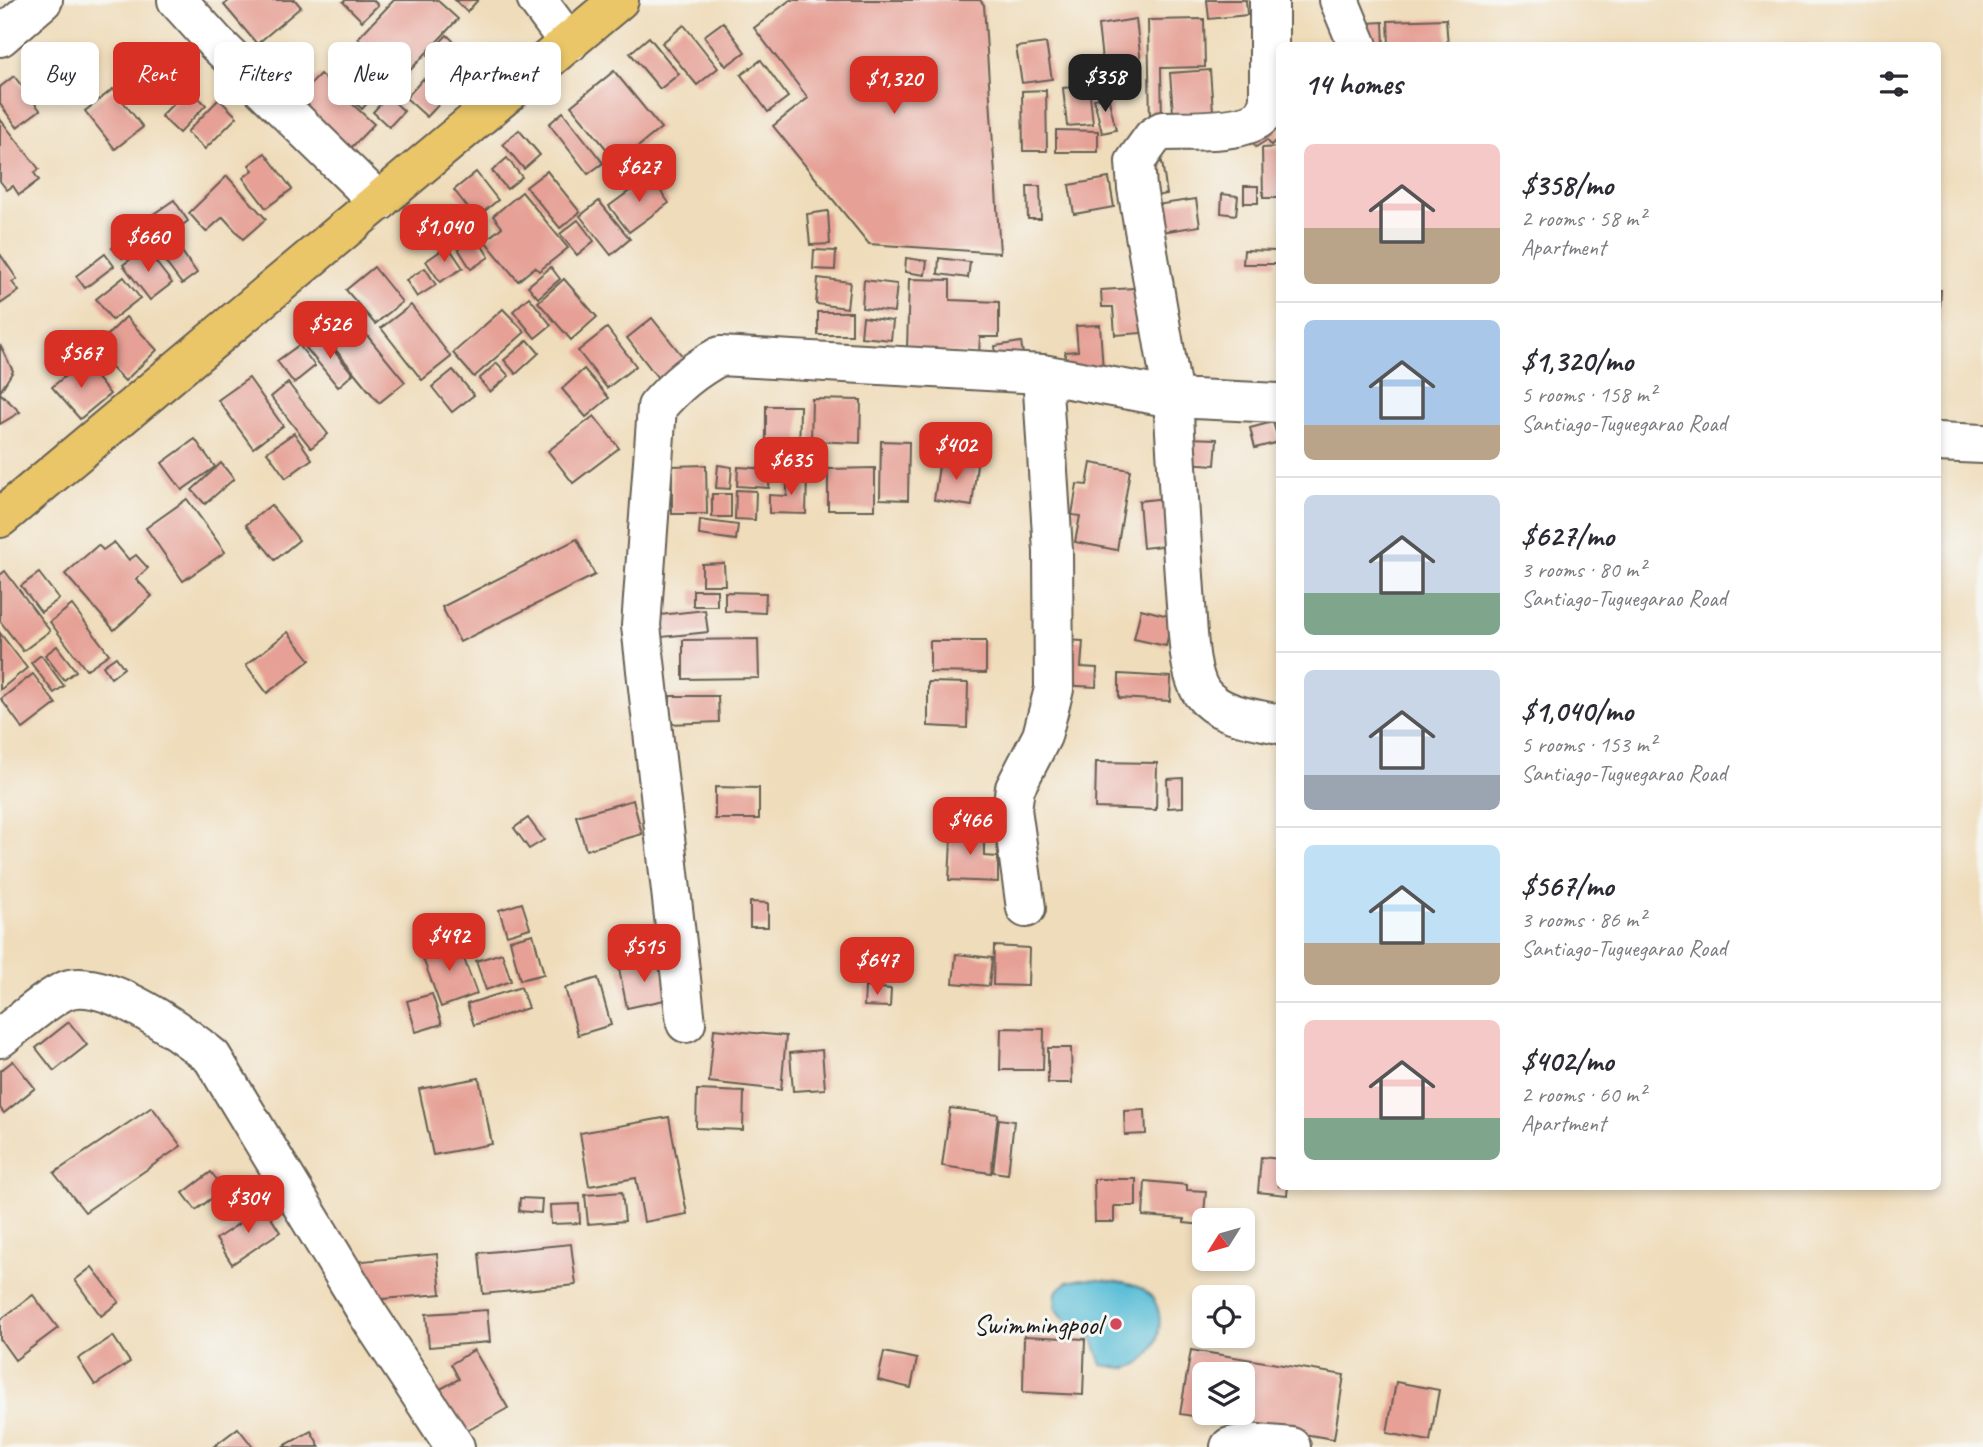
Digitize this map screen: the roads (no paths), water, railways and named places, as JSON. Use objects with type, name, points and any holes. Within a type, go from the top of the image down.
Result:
[{"type":"highway","points":[[0,519],[620,0]]},
{"type":"street","points":[[0,37],[43,0]]},
{"type":"street","points":[[177,0],[216,43],[379,202]]},
{"type":"street","points":[[537,0],[569,43]]},
{"type":"street","points":[[1269,0],[1269,101],[1264,114],[1239,127],[1162,131],[1153,137],[1135,162],[1137,188],[1173,398],[1190,651],[1196,678],[1201,692],[1224,711],[1276,723]]},
{"type":"street","points":[[1339,0],[1356,42]]},
{"type":"street","points":[[686,1023],[641,626],[657,407],[676,386],[699,367],[720,356],[1042,374],[1173,398],[1276,404]]},
{"type":"street","points":[[1026,908],[1012,809],[1015,788],[1042,736],[1054,689],[1054,551],[1042,374]]},
{"type":"street","points":[[1941,442],[1983,444]]},
{"type":"street","points":[[0,1038],[69,989],[91,988],[130,1003],[177,1029],[212,1057],[369,1316],[455,1447]]},
{"type":"street","points":[[1230,1447],[1248,1443],[1291,1447]]},
{"type":"water","name":"Swimmingpool","points":[[1081,1279],[1134,1285],[1148,1293],[1155,1302],[1160,1324],[1158,1336],[1147,1357],[1138,1364],[1128,1368],[1102,1365],[1093,1339],[1081,1328],[1065,1320],[1055,1307],[1056,1292],[1067,1282]]},
{"type":"place","name":"Swimmingpool","points":[[1116,1324]]}]
